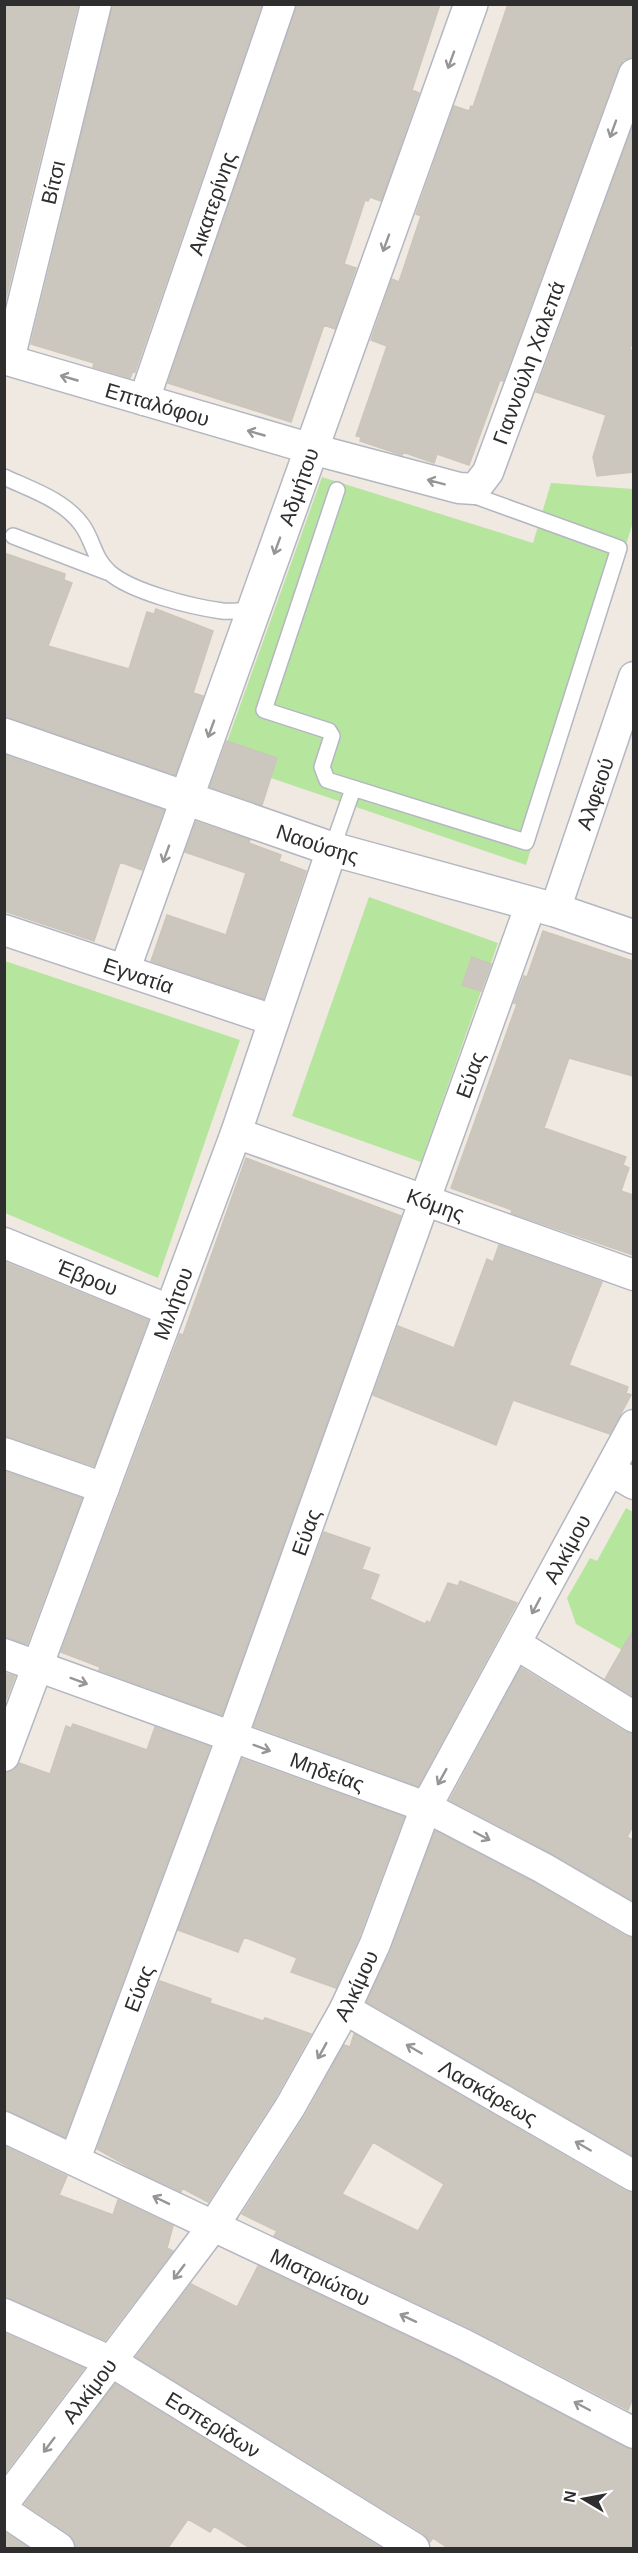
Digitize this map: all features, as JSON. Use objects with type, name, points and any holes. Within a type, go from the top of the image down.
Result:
[{"type":"street","name":"Βίτσι","points":[[7,360],[96,4]]},
{"type":"street","name":"Αικατερίνης","points":[[144,400],[280,4]]},
{"type":"street","name":"Αδμήτου","points":[[125,969],[471,4]]},
{"type":"street","name":"Γιαννούλη Χαλεπά","points":[[475,489],[488,472],[633,74]]},
{"type":"street","name":"Επταλόφου","points":[[7,360],[312,449]]},
{"type":"street","points":[[312,449],[459,488],[475,489]]},
{"type":"street","name":"Αλφειού","points":[[543,907],[633,677]]},
{"type":"street","name":"Ναούσης","points":[[4,735],[332,849],[543,907],[633,937]]},
{"type":"street","name":"Μιλήτου","points":[[4,1756],[236,1133],[332,849]]},
{"type":"street","name":"Εύας","points":[[75,2158],[232,1737],[425,1201],[543,907]]},
{"type":"street","name":"Εγνατία","points":[[4,930],[273,1020]]},
{"type":"street","name":"Κόμης","points":[[236,1133],[633,1275]]},
{"type":"street","name":"Έβρου","points":[[4,1243],[169,1310]]},
{"type":"street","name":"Αλκίμου","points":[[4,2503],[214,2225],[290,2107],[345,2009],[375,1944],[426,1807],[516,1644],[622,1477],[633,1425]]},
{"type":"street","points":[[4,1453],[104,1488]]},
{"type":"street","points":[[516,1644],[633,1717]]},
{"type":"street","name":"Μηδείας","points":[[4,1654],[426,1807],[543,1868],[633,1921]]},
{"type":"street","name":"Λασκάρεως","points":[[345,2009],[633,2176]]},
{"type":"street","name":"Μιστριώτου","points":[[4,2127],[75,2158],[463,2344],[633,2433]]},
{"type":"street","name":"Εσπερίδων","points":[[4,2314],[112,2362],[414,2548]]},
{"type":"street","points":[[4,2511],[59,2548]]},
{"type":"lane","points":[[4,477],[70,510],[84,526],[96,556],[110,573]]},
{"type":"lane","points":[[337,490],[264,710],[329,731],[332,736],[322,767],[327,780],[526,842],[619,548],[478,497],[475,489]]},
{"type":"lane","points":[[13,536],[110,573],[140,589],[191,605],[224,611],[254,610]]},
{"type":"lane","points":[[332,849],[353,789]]},
{"type":"green space","points":[[322,477],[533,543],[551,483],[633,489],[633,522],[526,865],[271,778],[277,758],[227,742]]},
{"type":"green space","points":[[369,897],[498,943],[421,1162],[292,1116]]},
{"type":"green space","points":[[5,961],[240,1040],[158,1278],[5,1213]]},
{"type":"green space","points":[[626,1508],[633,1512],[633,1628],[622,1650],[576,1624],[567,1598],[590,1558],[597,1561]]},
{"type":"building","points":[[4,4],[78,4],[4,306]]},
{"type":"building","points":[[113,4],[262,4],[135,372],[133,371],[130,378],[93,367],[94,363],[31,344]]},
{"type":"building","points":[[297,4],[440,4],[412,90],[419,93],[381,201],[370,197],[368,201],[365,200],[344,264],[356,268],[335,329],[324,325],[291,422],[168,383]]},
{"type":"building","points":[[508,4],[633,4],[633,57],[623,60],[618,68],[503,381],[500,380],[469,465],[437,454],[434,463],[360,441],[361,437],[356,436],[387,346],[371,340],[392,279],[399,282],[421,216],[416,214],[454,106],[469,111],[471,106],[473,107]]},
{"type":"building","points":[[633,125],[633,338],[630,350],[633,350],[633,472],[597,476],[593,457],[606,415],[536,392]]},
{"type":"building","points":[[4,553],[65,574],[64,580],[72,583],[48,646],[129,669],[147,612],[154,614],[156,609],[213,631],[193,693],[203,696],[175,775],[4,717]]},
{"type":"building","points":[[227,741],[277,758],[262,805],[210,787]]},
{"type":"building","points":[[4,755],[164,810],[142,870],[120,862],[94,941],[4,911]]},
{"type":"building","points":[[196,822],[250,840],[249,843],[281,855],[279,861],[306,871],[263,999],[151,961],[167,915],[226,935],[246,873],[185,852]]},
{"type":"building","points":[[543,931],[633,961],[633,1076],[569,1058],[544,1128],[626,1157],[623,1165],[629,1168],[621,1191],[633,1195],[633,1255],[511,1213],[512,1210],[451,1188],[517,1004],[514,1003],[524,976],[527,977]]},
{"type":"building","points":[[472,957],[491,964],[481,991],[462,985]]},
{"type":"building","points":[[246,1158],[401,1216],[222,1715],[99,1670],[100,1667],[61,1652],[180,1334],[183,1335]]},
{"type":"building","points":[[499,1245],[602,1282],[569,1365],[628,1387],[626,1393],[631,1395],[610,1434],[513,1400],[496,1445],[373,1395],[398,1326],[454,1348],[487,1259],[493,1262]]},
{"type":"building","points":[[4,1262],[148,1320],[94,1466],[4,1436]]},
{"type":"building","points":[[4,1471],[82,1498],[27,1644],[4,1637]]},
{"type":"building","points":[[324,1532],[370,1548],[362,1569],[379,1575],[370,1599],[425,1624],[427,1621],[430,1623],[448,1583],[458,1586],[460,1581],[517,1603],[418,1786],[254,1726]]},
{"type":"building","points":[[633,1630],[633,1696],[605,1679]]},
{"type":"building","points":[[521,1668],[625,1732],[633,1734],[633,1826],[627,1837],[633,1840],[633,1901],[551,1853],[450,1800]]},
{"type":"building","points":[[4,1673],[15,1676],[4,1705]]},
{"type":"building","points":[[73,1724],[147,1750],[155,1727],[210,1747],[65,2137],[4,2110],[4,1773],[14,1770],[19,1763],[50,1774],[66,1726],[71,1728]]},
{"type":"building","points":[[242,1759],[404,1817],[359,1937],[336,1988],[291,1972],[297,1958],[244,1937],[238,1952],[178,1930]]},
{"type":"building","points":[[435,1831],[535,1883],[625,1936],[633,1938],[633,2156],[367,2002],[391,1950]]},
{"type":"building","points":[[160,1981],[211,1999],[210,2003],[311,2034],[275,2098],[208,2202],[182,2188],[181,2192],[97,2149]]},
{"type":"building","points":[[354,2034],[625,2191],[633,2193],[633,2398],[628,2410],[470,2328],[274,2236],[277,2231],[242,2214],[305,2116],[344,2045],[350,2047]],"holes":[[[373,2142],[444,2184],[418,2231],[342,2194]]]},
{"type":"building","points":[[4,2146],[67,2176],[59,2195],[113,2215],[118,2200],[173,2226],[167,2248],[173,2251],[105,2340],[4,2297]]},
{"type":"building","points":[[258,2266],[455,2359],[633,2451],[633,2548],[448,2548],[433,2538],[430,2542],[423,2533],[136,2357],[191,2284],[237,2307]]},
{"type":"building","points":[[4,2333],[84,2368],[4,2474]]},
{"type":"building","points":[[115,2384],[381,2548],[250,2548],[214,2526],[210,2532],[188,2519],[168,2548],[76,2548],[69,2534],[25,2504]]},
{"type":"building","points":[[4,2532],[29,2548],[4,2548]]}]
